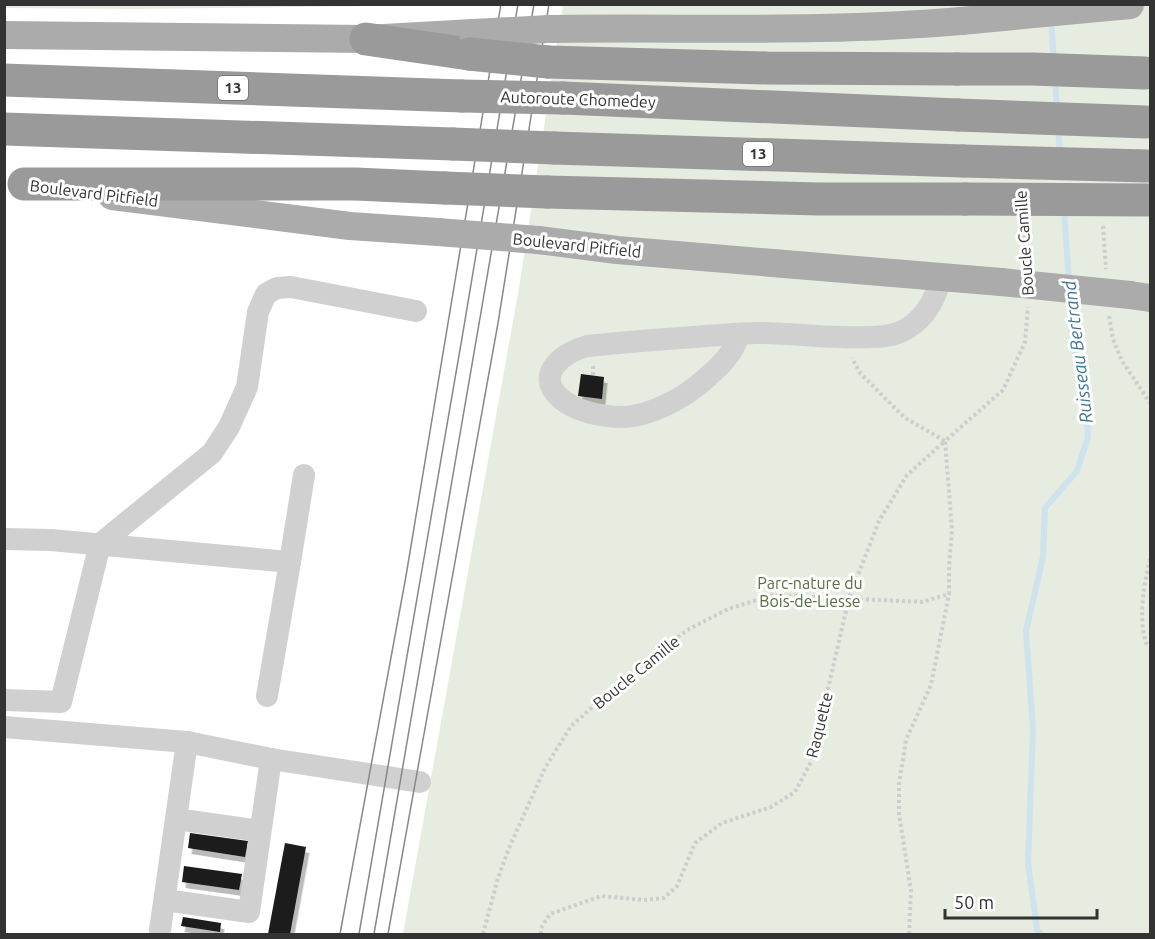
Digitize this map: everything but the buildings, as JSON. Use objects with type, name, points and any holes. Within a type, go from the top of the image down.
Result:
[{"type":"highway","points":[[366,39],[471,44],[569,63],[1148,73]]},
{"type":"highway","name":"Autoroute Chomedey","points":[[4,80],[563,98],[1148,122]]},
{"type":"highway","name":"13","points":[[4,129],[1149,166]]},
{"type":"highway","points":[[14,183],[355,184],[546,192],[819,199],[1150,200]]},
{"type":"main road","points":[[471,44],[574,28],[822,28],[961,21],[1132,5]]},
{"type":"main road","points":[[4,35],[366,39]]},
{"type":"main road","name":"Boulevard Pitfield","points":[[14,183],[350,226],[538,240],[617,250],[1140,296]]},
{"type":"lane","points":[[739,334],[729,355],[695,388],[645,413],[626,417],[581,410],[558,397],[550,381],[553,367],[562,357],[587,346],[739,334],[756,333],[842,338],[884,337],[912,326],[922,317],[937,292],[940,277]]},
{"type":"lane","points":[[4,700],[61,702],[100,544],[212,453],[229,427],[247,387],[258,312],[267,294],[277,288],[291,286],[416,311]]},
{"type":"lane","points":[[267,696],[304,476]]},
{"type":"lane","points":[[4,539],[51,540],[290,562]]},
{"type":"lane","points":[[4,727],[187,742],[271,759],[420,782]]},
{"type":"lane","points":[[160,930],[187,742]]},
{"type":"lane","points":[[165,900],[249,912],[271,759]]},
{"type":"lane","points":[[176,819],[260,831]]},
{"type":"path","name":"Boucle Camille","points":[[1022,219],[1026,264]]},
{"type":"path","name":"Boucle Camille","points":[[945,441],[1003,390],[1025,342],[1029,298]]},
{"type":"path","points":[[842,338],[860,373],[905,418],[945,441],[952,531],[949,594],[932,685],[906,740],[899,784],[898,814],[911,891],[909,934]]},
{"type":"path","name":"Raquette","points":[[542,934],[542,928],[550,914],[601,896],[644,900],[664,898],[677,886],[695,843],[722,823],[771,807],[795,792],[811,762],[849,598],[879,521],[907,475],[945,441]]},
{"type":"path","points":[[1150,559],[1143,590],[1143,631],[1146,643],[1150,646]]},
{"type":"path","name":"Boucle Camille","points":[[483,934],[498,878],[509,848],[545,768],[571,726],[650,657],[689,629],[728,609],[773,595],[922,602],[949,594]]},
{"type":"green space","points":[[5,4],[453,5],[135,9],[5,8]]},
{"type":"green space","name":"Parc-nature du Bois-de-Liesse","points":[[563,5],[1150,5],[1150,934],[403,934],[519,288]]},
{"type":"waterway","name":"Ruisseau Bertrand","points":[[1051,20],[1054,61]]},
{"type":"waterway","name":"Ruisseau Bertrand","points":[[1055,80],[1057,109]]},
{"type":"waterway","name":"Ruisseau Bertrand","points":[[1058,128],[1060,154]]},
{"type":"waterway","name":"Ruisseau Bertrand","points":[[1064,209],[1069,282]]},
{"type":"waterway","name":"Ruisseau Bertrand","points":[[1041,934],[1037,930],[1028,863],[1033,729],[1026,631],[1043,557],[1045,508],[1077,471],[1088,437],[1086,411],[1072,335],[1070,295]]},
{"type":"tram line","points":[[340,934],[406,576],[501,4]]},
{"type":"tram line","points":[[359,934],[518,4]]},
{"type":"tram line","points":[[374,934],[534,4]]},
{"type":"tram line","points":[[388,934],[498,323],[549,4]]}]
